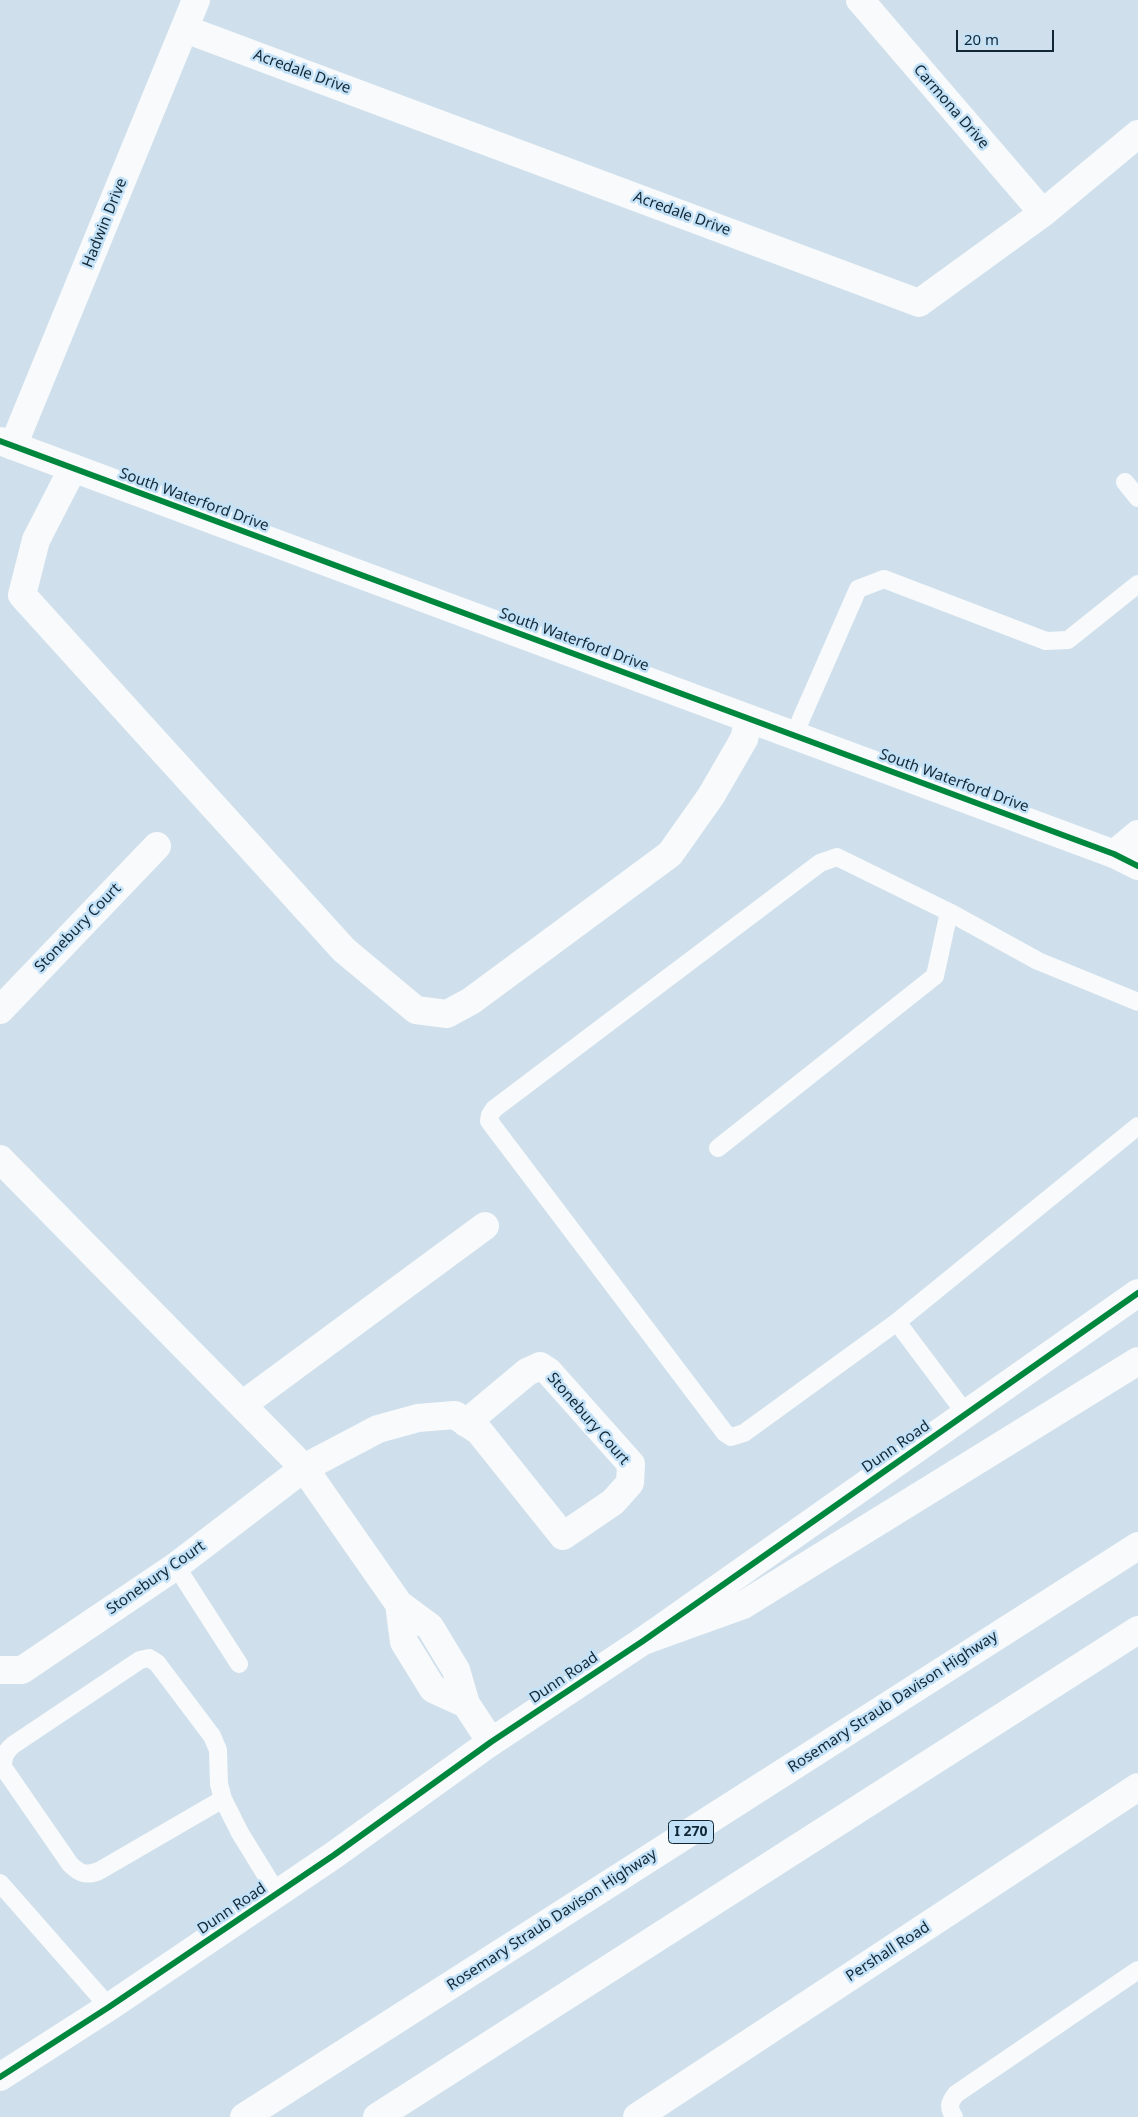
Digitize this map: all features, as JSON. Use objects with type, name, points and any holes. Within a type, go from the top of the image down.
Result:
[{"type":"main road","name":"Hadwin Drive","points":[[7,444],[196,0]]},
{"type":"main road","name":"Carmona Drive","points":[[860,0],[1043,213]]},
{"type":"main road","name":"Acredale Drive","points":[[185,28],[919,302],[1043,213],[1138,134]]},
{"type":"main road","name":"South Waterford Drive","points":[[7,444],[1114,854],[1138,866]]},
{"type":"main road","points":[[73,468],[36,540],[11,595],[344,950],[416,1010],[447,1014],[471,1001],[670,854],[711,796],[744,739],[749,719]]},
{"type":"main road","points":[[1114,854],[1138,834]]},
{"type":"main road","name":"Stonebury Court","points":[[0,1010],[157,846]]},
{"type":"main road","points":[[0,1159],[304,1468],[399,1604],[430,1626],[456,1670],[466,1704],[491,1742]]},
{"type":"main road","points":[[242,1405],[485,1226]]},
{"type":"main road","name":"Dunn Road","points":[[0,2078],[110,2007],[334,1855],[491,1742],[643,1641],[1138,1293]]},
{"type":"main road","points":[[643,1641],[743,1605],[1138,1360]]},
{"type":"main road","name":"Stonebury Court","points":[[0,1670],[22,1670],[176,1566],[304,1468],[378,1428],[418,1418],[455,1415],[466,1423],[479,1431],[563,1536],[613,1502],[630,1483],[631,1464],[549,1372],[540,1366],[527,1372],[466,1423]]},
{"type":"main road","name":"Rosemary Straub Davison Highway","points":[[244,2117],[1138,1546]]},
{"type":"main road","points":[[377,2117],[1138,1630]]},
{"type":"main road","name":"Pershall Road","points":[[637,2117],[1138,1787]]},
{"type":"lane","points":[[1125,482],[1138,498]]},
{"type":"lane","points":[[794,735],[858,589],[884,579],[1046,641],[1068,640],[1138,584]]},
{"type":"lane","points":[[1138,1002],[1038,961],[950,912],[838,858],[824,861],[494,1109],[489,1121],[730,1437],[744,1433],[897,1322],[1138,1126]]},
{"type":"lane","points":[[718,1148],[935,976],[950,912]]},
{"type":"lane","points":[[897,1322],[966,1414]]},
{"type":"lane","points":[[176,1566],[239,1664]]},
{"type":"lane","points":[[221,1791],[99,1872],[88,1875],[79,1873],[70,1864],[3,1767],[3,1759],[6,1752],[13,1745],[140,1660],[149,1658],[156,1663],[212,1736],[218,1750],[221,1791],[240,1833],[277,1893]]},
{"type":"lane","points":[[0,1883],[110,2007]]},
{"type":"lane","points":[[954,2117],[950,2110],[950,2102],[956,2094],[1138,1970]]},
{"type":"cycle path","points":[[0,441],[1114,854],[1138,866]]},
{"type":"cycle path","points":[[0,2077],[109,2007],[334,1855],[491,1742],[643,1641],[1138,1293]]}]
